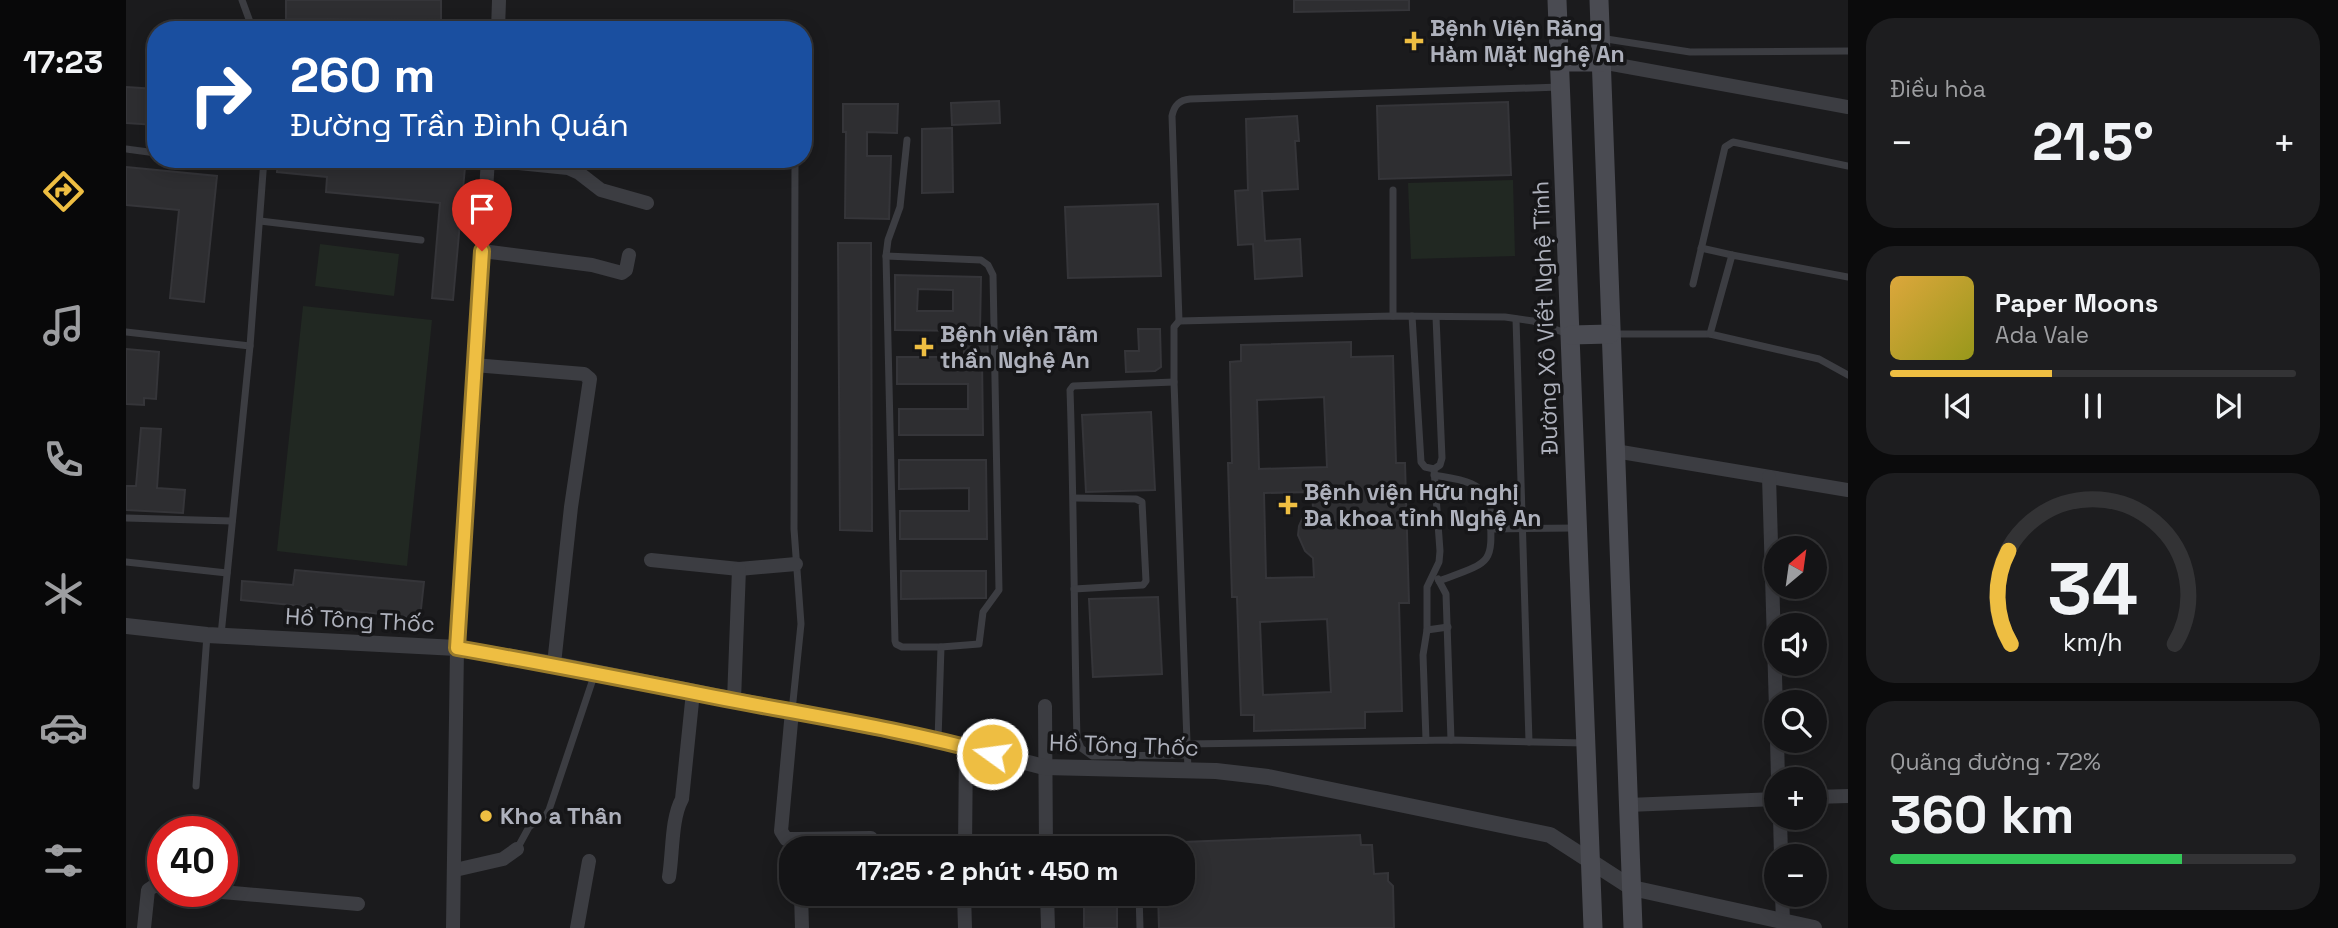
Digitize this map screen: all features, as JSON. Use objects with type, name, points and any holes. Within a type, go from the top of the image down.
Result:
[{"type":"main road","name":"Đường Xô Viết Nghệ Tĩnh","points":[[1557,0],[1592,928]]},
{"type":"main road","points":[[1599,0],[1633,928]]},
{"type":"main road","points":[[1560,62],[1601,62]]},
{"type":"main road","points":[[1571,335],[1610,334]]},
{"type":"street","points":[[498,21],[499,0]]},
{"type":"street","points":[[1601,62],[1848,107]]},
{"type":"street","points":[[453,928],[457,648],[486,168]]},
{"type":"street","points":[[568,168],[601,190],[647,203]]},
{"type":"street","points":[[482,251],[592,265],[622,273],[626,270],[629,255]]},
{"type":"street","points":[[474,365],[584,374],[590,379],[571,507],[554,664]]},
{"type":"street","points":[[1615,452],[1848,490]]},
{"type":"street","points":[[1769,477],[1775,690]]},
{"type":"street","points":[[651,560],[739,569],[796,564]]},
{"type":"street","points":[[734,700],[739,569]]},
{"type":"street","name":"Hồ Tông Thốc","points":[[126,626],[214,635],[457,648],[554,664],[939,740],[1044,767],[1188,762],[1550,835],[1632,888],[1814,928]]},
{"type":"street","points":[[669,877],[675,811],[682,799],[693,692]]},
{"type":"street","points":[[1045,706],[1046,836]]},
{"type":"street","points":[[784,836],[781,831],[792,711]]},
{"type":"street","points":[[965,836],[967,747]]},
{"type":"street","points":[[1827,797],[1848,796]]},
{"type":"street","points":[[1628,805],[1764,799]]},
{"type":"street","points":[[454,870],[503,859],[517,849]]},
{"type":"street","points":[[577,928],[589,861]]},
{"type":"street","points":[[238,893],[358,904]]},
{"type":"street","points":[[145,928],[147,903]]},
{"type":"street","points":[[801,906],[802,928]]},
{"type":"street","points":[[964,906],[964,928]]},
{"type":"street","points":[[1047,906],[1048,928]]},
{"type":"street","points":[[1782,907],[1783,921]]},
{"type":"lane","points":[[242,0],[250,21]]},
{"type":"lane","points":[[1600,37],[1690,52],[1848,51]]},
{"type":"lane","points":[[1174,382],[1072,387],[1077,739],[1088,754],[1098,757],[1188,762],[1174,382],[1174,327],[1179,321],[1173,109],[1181,101],[1190,99],[1561,87]]},
{"type":"lane","points":[[886,256],[981,260],[988,265],[993,275],[999,590],[982,612],[979,644],[902,647],[894,641],[886,256],[888,240],[900,207],[907,140]]},
{"type":"lane","points":[[1693,284],[1728,143],[1848,166]]},
{"type":"lane","points":[[126,149],[147,152]]},
{"type":"lane","points":[[196,786],[214,635],[227,573],[250,346],[264,168]]},
{"type":"lane","points":[[792,711],[801,624],[794,529],[795,168]]},
{"type":"lane","points":[[1393,190],[1393,316]]},
{"type":"lane","points":[[260,221],[421,240]]},
{"type":"lane","points":[[1700,248],[1848,277]]},
{"type":"lane","points":[[1710,334],[1732,255]]},
{"type":"lane","points":[[1179,321],[1393,316],[1505,317],[1533,321],[1571,335]]},
{"type":"lane","points":[[1412,316],[1421,462],[1434,472],[1464,480],[1479,488],[1488,498],[1490,505],[1490,553],[1482,565],[1439,581]]},
{"type":"lane","points":[[1426,740],[1423,655],[1427,629],[1427,587],[1439,562],[1440,551],[1434,472],[1442,458],[1436,317]]},
{"type":"lane","points":[[1516,319],[1529,743]]},
{"type":"lane","points":[[126,332],[250,346]]},
{"type":"lane","points":[[1610,334],[1710,334],[1819,359],[1848,375]]},
{"type":"lane","points":[[1073,589],[1143,585],[1146,581],[1142,502],[1136,499],[1074,498]]},
{"type":"lane","points":[[126,518],[232,521]]},
{"type":"lane","points":[[1490,529],[1577,528]]},
{"type":"lane","points":[[126,562],[227,573]]},
{"type":"lane","points":[[1433,573],[1446,594],[1451,740]]},
{"type":"lane","points":[[1427,629],[1448,627]]},
{"type":"lane","points":[[939,740],[941,647]]},
{"type":"lane","points":[[517,849],[528,827],[549,810],[595,673]]},
{"type":"lane","points":[[1187,744],[1426,740],[1586,743]]},
{"type":"lane","points":[[1139,906],[1140,928]]},
{"type":"shaded area","points":[[1513,180],[1515,256],[1411,259],[1408,183]]},
{"type":"shaded area","points":[[320,244],[399,254],[394,296],[315,286]]},
{"type":"shaded area","points":[[303,306],[432,320],[407,566],[277,551]]},
{"type":"building","points":[[286,0],[441,0],[441,20],[286,19]]},
{"type":"building","points":[[1294,0],[1409,0],[1409,10],[1294,12]]},
{"type":"building","points":[[126,87],[147,88],[147,124],[126,123]]},
{"type":"building","points":[[999,101],[1000,123],[952,125],[951,103]]},
{"type":"building","points":[[1508,102],[1511,175],[1379,179],[1377,106]]},
{"type":"building","points":[[843,104],[898,104],[897,133],[867,132],[867,156],[891,156],[889,219],[845,218],[846,132],[843,132]]},
{"type":"building","points":[[1297,116],[1299,141],[1295,141],[1298,189],[1262,191],[1265,241],[1300,239],[1302,276],[1255,279],[1253,244],[1238,245],[1235,191],[1248,190],[1246,119]]},
{"type":"building","points":[[952,128],[953,192],[922,193],[922,129]]},
{"type":"building","points":[[126,167],[217,176],[204,302],[170,298],[179,210],[126,205]]},
{"type":"building","points":[[277,168],[465,168],[453,300],[432,298],[440,203],[326,192],[327,177],[277,172]]},
{"type":"building","points":[[1158,204],[1161,276],[1068,278],[1065,207]]},
{"type":"building","points":[[838,243],[871,243],[872,531],[840,530]]},
{"type":"building","points":[[895,275],[981,277],[980,331],[987,331],[988,359],[982,359],[983,435],[899,435],[899,409],[968,409],[968,384],[897,384],[897,357],[964,357],[964,331],[895,330]],"holes":[[[918,289],[953,290],[953,311],[917,311]]]},
{"type":"building","points":[[1138,329],[1160,329],[1161,367],[1155,371],[1126,372],[1125,351],[1139,351]]},
{"type":"building","points":[[1351,342],[1351,357],[1393,356],[1396,463],[1405,463],[1409,603],[1399,603],[1402,711],[1365,712],[1365,728],[1254,731],[1254,715],[1241,715],[1237,597],[1232,597],[1228,463],[1232,463],[1230,362],[1241,361],[1241,345]],"holes":[[[1324,397],[1327,467],[1259,469],[1257,400]],[[1312,492],[1313,508],[1304,515],[1298,535],[1305,551],[1313,558],[1314,577],[1266,578],[1264,493]],[[1327,619],[1331,692],[1263,695],[1260,622]]]},
{"type":"building","points":[[126,349],[159,352],[156,399],[144,398],[144,405],[126,404]]},
{"type":"building","points":[[1151,412],[1155,490],[1086,492],[1082,415]]},
{"type":"building","points":[[141,428],[161,429],[157,488],[185,490],[183,513],[126,510],[126,486],[136,486]]},
{"type":"building","points":[[899,460],[986,460],[987,539],[900,539],[900,511],[969,511],[969,488],[899,489]]},
{"type":"building","points":[[295,570],[424,582],[420,618],[241,600],[242,581],[293,585]]},
{"type":"building","points":[[901,571],[986,571],[986,598],[901,599]]},
{"type":"building","points":[[1158,597],[1162,674],[1093,677],[1089,599]]},
{"type":"building","points":[[1360,835],[1361,845],[1372,845],[1374,874],[1388,873],[1388,881],[1393,886],[1394,928],[1159,928],[1158,906],[1195,906],[1195,842]]},
{"type":"building","points":[[1084,906],[1117,906],[1117,928],[1084,928]]},
{"type":"place","name":"Bệnh Viện Răng Hàm Mặt Nghệ An","points":[[1414,41]]},
{"type":"place","name":"Bệnh viện Tâm thần Nghệ An","points":[[924,347]]},
{"type":"place","name":"Bệnh viện Hữu nghị Đa khoa tỉnh Nghệ An","points":[[1288,505]]},
{"type":"place","name":"Kho a Thân","points":[[486,816]]},
{"type":"route","points":[[482,251],[457,648],[554,664],[939,740],[992,754]]}]
